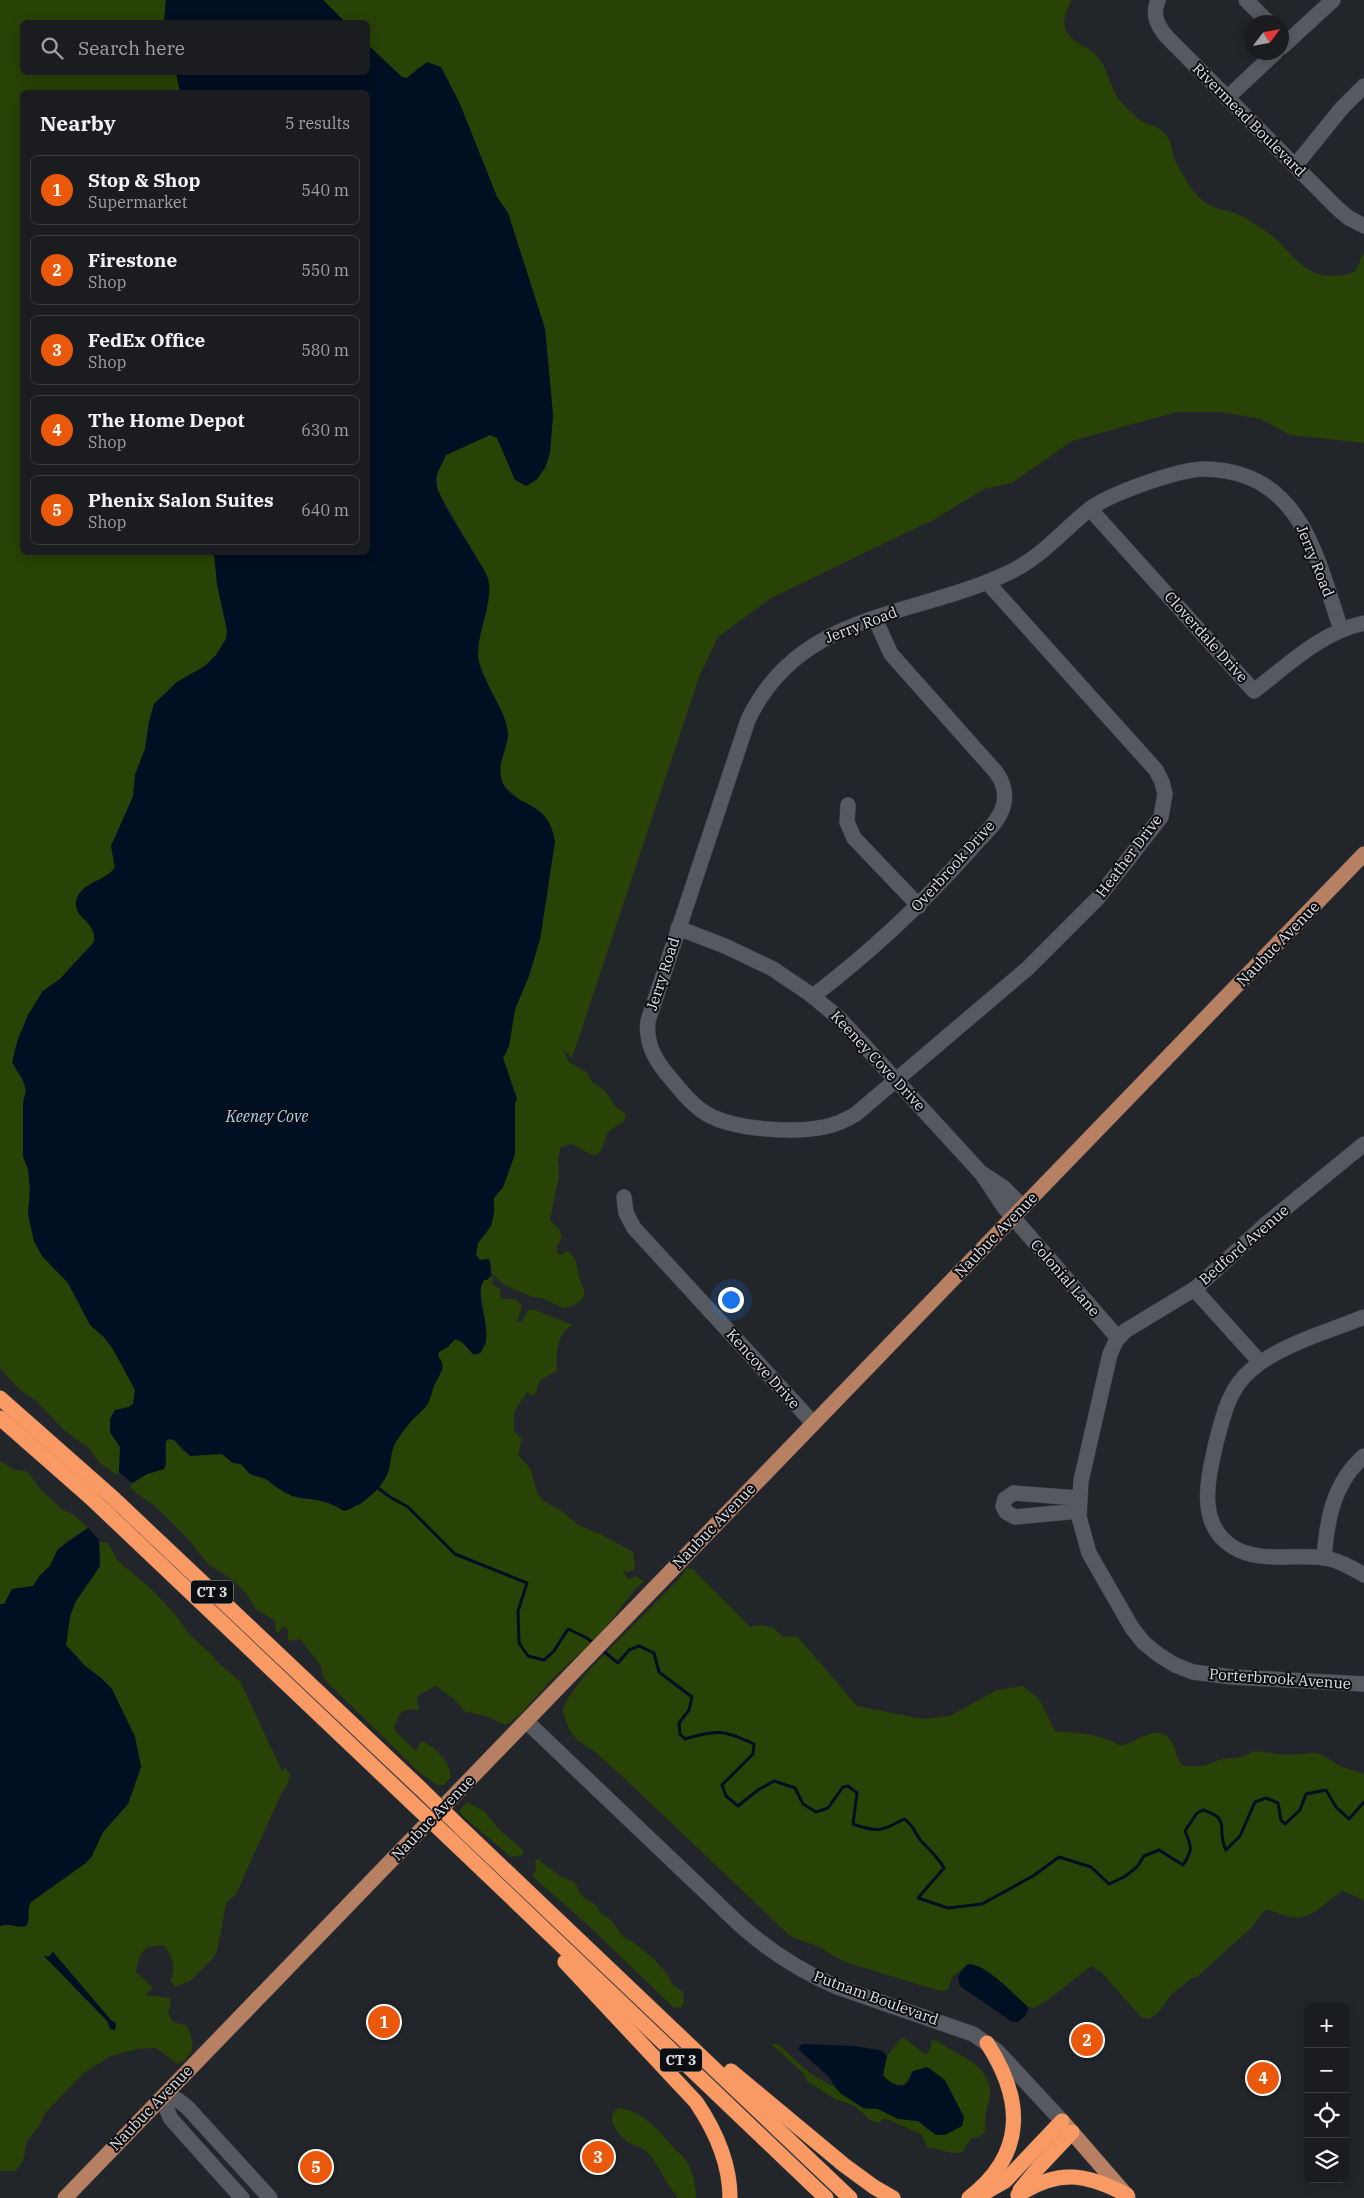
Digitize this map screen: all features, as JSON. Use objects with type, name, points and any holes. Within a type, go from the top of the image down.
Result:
[{"type":"highway","name":"CT 3","points":[[0,1398],[111,1496],[850,2198]]},
{"type":"highway","name":"CT 3","points":[[0,1418],[110,1516],[826,2198]]},
{"type":"highway","points":[[537,1922],[557,1953],[696,2102],[710,2125],[721,2152],[728,2177],[730,2198]]},
{"type":"highway","points":[[680,2036],[707,2050],[764,2100],[844,2165],[893,2198]]},
{"type":"highway","points":[[969,2198],[997,2170],[1011,2140],[1015,2123],[1014,2104],[1009,2086],[987,2043]]},
{"type":"highway","points":[[974,2198],[1005,2181],[1062,2121]]},
{"type":"highway","points":[[1016,2196],[1039,2167],[1072,2132]]},
{"type":"highway","points":[[1016,2196],[1047,2180],[1074,2176],[1101,2182],[1128,2196]]},
{"type":"main road","name":"Naubuc Avenue","points":[[65,2198],[1364,854]]},
{"type":"main road","name":"Putnam Boulevard","points":[[1062,2121],[1128,2196]]},
{"type":"street","name":"Rivermead Boulevard","points":[[1158,0],[1155,15],[1162,31],[1343,214],[1364,226]]},
{"type":"street","points":[[1246,0],[1261,15]]},
{"type":"street","points":[[1289,38],[1332,0]]},
{"type":"street","points":[[1227,98],[1267,60]]},
{"type":"street","points":[[1295,166],[1334,117],[1364,86]]},
{"type":"street","name":"Jerry Road","points":[[897,1080],[856,1114],[840,1122],[818,1128],[744,1127],[721,1121],[701,1110],[687,1098],[658,1064],[651,1049],[648,1035],[649,1017],[743,733],[761,697],[782,669],[810,646],[838,631],[987,582],[1027,564],[1090,509],[1113,495],[1193,470],[1224,470],[1255,480],[1281,498],[1302,525],[1341,629]]},
{"type":"street","name":"Cloverdale Drive","points":[[1090,509],[1254,691],[1317,643],[1341,629],[1364,623]]},
{"type":"street","name":"Heather Drive","points":[[897,1080],[1017,978],[1068,930],[1102,892],[1161,817],[1165,804],[1164,788],[1154,767],[987,582]]},
{"type":"street","name":"Overbrook Drive","points":[[813,996],[919,906],[996,821],[1003,807],[1004,792],[1002,782],[995,771],[891,654],[875,619]]},
{"type":"street","points":[[848,805],[848,824],[854,838],[919,906]]},
{"type":"street","name":"Keeney Cove Drive","points":[[678,928],[750,957],[813,996],[846,1024],[982,1174],[1003,1187],[1018,1212]]},
{"type":"street","name":"Bedford Avenue","points":[[1118,1338],[1125,1331],[1194,1288],[1266,1224],[1364,1144]]},
{"type":"street","name":"Kencove Drive","points":[[624,1197],[626,1213],[634,1228],[813,1423]]},
{"type":"street","name":"Colonial Lane","points":[[1018,1212],[1118,1338]]},
{"type":"street","points":[[1194,1288],[1260,1362]]},
{"type":"street","points":[[1364,1317],[1284,1349],[1260,1362],[1240,1381],[1224,1411],[1208,1482],[1208,1503],[1211,1519],[1224,1539],[1243,1552],[1254,1555],[1324,1558],[1341,1563],[1364,1575]]},
{"type":"street","name":"Porterbrook Avenue","points":[[1118,1338],[1110,1354],[1081,1481],[1079,1505],[1081,1529],[1089,1553],[1125,1618],[1144,1643],[1167,1660],[1189,1670],[1217,1676],[1364,1684]]},
{"type":"street","points":[[1324,1558],[1328,1523],[1335,1495],[1347,1474],[1364,1456]]},
{"type":"street","name":"Putnam Boulevard","points":[[527,1722],[739,1924],[776,1956],[816,1978],[960,2028],[987,2043],[1010,2062],[1062,2121]]},
{"type":"street","points":[[164,2095],[171,2120],[242,2198]]},
{"type":"street","points":[[164,2095],[178,2100],[188,2108],[270,2198]]},
{"type":"green space","points":[[0,0],[166,0],[164,20],[20,20],[20,75],[176,75],[180,90],[20,90],[20,555],[214,555],[217,584],[227,630],[226,639],[216,655],[205,666],[177,682],[154,704],[145,749],[135,775],[133,796],[111,846],[115,867],[111,873],[99,880],[84,918],[88,921],[94,934],[94,942],[60,979],[43,991],[28,1015],[14,1052],[15,1069],[21,1077],[26,1091],[23,1103],[23,1157],[28,1169],[30,1190],[28,1214],[34,1241],[38,1250],[68,1283],[89,1324],[108,1341],[135,1390],[133,1404],[123,1408],[110,1419],[110,1432],[120,1447],[119,1472],[116,1475],[99,1462],[89,1448],[64,1430],[35,1400],[20,1390],[0,1368]]},
{"type":"green space","points":[[323,0],[1072,0],[1064,20],[1067,32],[1099,59],[1115,93],[1125,106],[1140,120],[1161,130],[1166,135],[1183,176],[1203,201],[1254,223],[1276,239],[1303,266],[1316,273],[1331,276],[1350,274],[1358,268],[1364,253],[1364,443],[1290,435],[1261,419],[1221,412],[1177,412],[1072,441],[1012,483],[984,489],[935,519],[771,598],[718,637],[699,677],[572,1058],[562,1048],[569,1062],[586,1072],[593,1083],[604,1090],[615,1106],[626,1114],[624,1121],[608,1132],[601,1151],[596,1155],[590,1154],[572,1144],[561,1147],[558,1160],[559,1176],[550,1220],[559,1229],[562,1237],[557,1247],[557,1253],[561,1255],[568,1251],[574,1257],[579,1280],[584,1288],[581,1300],[567,1308],[542,1298],[532,1297],[503,1284],[492,1274],[489,1259],[480,1260],[476,1255],[478,1243],[491,1226],[494,1213],[494,1198],[503,1187],[515,1154],[515,1103],[517,1099],[503,1058],[509,1046],[515,1009],[529,976],[540,939],[550,874],[517,797],[503,785],[501,778],[500,768],[508,734],[478,659],[479,638],[487,610],[487,576],[437,489],[437,474],[446,455],[490,435],[497,438],[516,480],[526,486],[536,480],[544,468],[550,453],[553,415],[545,329],[508,213],[497,197],[460,105],[441,67],[419,67],[407,78],[402,77],[370,47],[370,20],[343,20]]},
{"type":"green space","points":[[491,1275],[494,1279],[492,1284],[500,1289],[501,1299],[514,1299],[522,1305],[517,1322],[521,1322],[528,1311],[532,1309],[573,1325],[567,1329],[560,1339],[557,1351],[557,1371],[540,1380],[535,1395],[533,1396],[527,1392],[514,1412],[514,1432],[522,1439],[518,1455],[530,1468],[538,1494],[543,1501],[560,1510],[580,1526],[602,1535],[633,1552],[634,1570],[628,1572],[623,1570],[628,1580],[635,1576],[644,1581],[636,1588],[598,1637],[598,1641],[577,1656],[545,1686],[522,1712],[505,1725],[489,1717],[464,1711],[455,1700],[436,1686],[419,1695],[417,1701],[419,1708],[417,1710],[403,1711],[394,1728],[416,1751],[421,1741],[431,1746],[446,1761],[449,1767],[450,1778],[444,1785],[437,1785],[419,1772],[328,1683],[322,1675],[321,1666],[300,1639],[288,1641],[288,1630],[283,1626],[278,1633],[275,1630],[276,1623],[273,1619],[257,1610],[245,1592],[233,1580],[208,1564],[188,1539],[157,1508],[130,1488],[132,1483],[147,1474],[164,1469],[166,1464],[166,1441],[169,1439],[174,1440],[184,1452],[222,1454],[233,1463],[241,1464],[250,1474],[266,1479],[283,1492],[301,1499],[314,1499],[332,1505],[360,1505],[378,1488],[390,1465],[391,1454],[399,1437],[427,1403],[442,1369],[442,1363],[438,1356],[439,1352],[455,1339],[462,1342],[471,1352],[486,1344],[486,1326],[480,1287],[484,1280],[487,1280]]},
{"type":"green space","points":[[0,1461],[15,1470],[29,1473],[39,1488],[63,1510],[73,1514],[88,1528],[67,1541],[56,1552],[50,1566],[33,1586],[12,1589],[4,1604],[0,1604]]},
{"type":"green space","points":[[99,1542],[108,1543],[117,1560],[150,1588],[174,1613],[189,1634],[240,1681],[282,1771],[285,1768],[290,1774],[287,1786],[282,1792],[236,1894],[226,1903],[217,1951],[213,1958],[190,1981],[175,1987],[170,1980],[173,1962],[164,1945],[147,1948],[139,1958],[136,1972],[153,1988],[145,1995],[170,1998],[171,2002],[168,2013],[173,2022],[186,2025],[188,2028],[192,2039],[192,2049],[188,2057],[178,2064],[156,2048],[137,2049],[111,2056],[84,2073],[46,2112],[39,2126],[27,2141],[23,2161],[15,2171],[0,2171],[0,1926],[8,1924],[31,1902],[91,1857],[103,1832],[128,1804],[141,1767],[135,1737],[112,1689],[85,1666],[66,1645],[70,1616],[76,1601],[100,1566]]},
{"type":"green space","points":[[687,1568],[694,1570],[750,1627],[760,1625],[776,1630],[783,1637],[797,1636],[857,1706],[923,1719],[950,1716],[997,1690],[1023,1686],[1039,1699],[1055,1731],[1096,1736],[1121,1745],[1151,1734],[1162,1733],[1170,1739],[1183,1766],[1203,1766],[1222,1759],[1242,1757],[1254,1751],[1288,1755],[1315,1753],[1340,1766],[1364,1774],[1364,1902],[1360,1898],[1342,1891],[1317,1910],[1303,1917],[1264,1911],[1251,1928],[1196,1978],[1193,1977],[1172,1994],[1157,2014],[1148,2019],[1141,2017],[1102,1973],[1091,1966],[1045,2002],[1033,2008],[1027,2006],[997,1979],[968,1964],[952,1977],[948,1990],[940,1991],[840,1960],[819,1947],[788,1934],[624,1778],[594,1751],[577,1740],[569,1729],[562,1710],[568,1698],[588,1671],[679,1579]]},
{"type":"green space","points":[[467,1802],[484,1811],[501,1831],[522,1849],[523,1855],[511,1857],[463,1816],[459,1811]]},
{"type":"green space","points":[[538,1859],[558,1875],[575,1883],[582,1896],[597,1906],[600,1913],[611,1920],[624,1938],[632,1941],[655,1960],[668,1975],[671,1983],[683,1992],[684,2002],[681,2008],[673,2007],[588,1925],[533,1877],[536,1869],[535,1861]]},
{"type":"green space","points":[[904,2038],[926,2055],[931,2048],[931,2041],[936,2040],[969,2060],[984,2073],[988,2081],[990,2093],[985,2132],[979,2137],[971,2138],[962,2152],[952,2153],[928,2148],[921,2134],[884,2118],[879,2123],[870,2120],[855,2106],[835,2099],[807,2081],[802,2072],[771,2044],[778,2044],[811,2074],[834,2087],[863,2108],[877,2109],[905,2120],[918,2121],[928,2130],[943,2078],[937,2076],[931,2068],[911,2073],[906,2082],[898,2086],[890,2083],[883,2075],[887,2056]]},
{"type":"green space","points":[[619,2108],[636,2113],[651,2123],[685,2158],[694,2178],[696,2198],[678,2198],[648,2153],[628,2142],[620,2135],[612,2120],[614,2111]]},
{"type":"water","points":[[166,0],[323,0],[343,20],[164,20]]},
{"type":"water","name":"Keeney Cove","points":[[370,47],[402,77],[407,78],[427,62],[441,67],[460,104],[497,197],[508,213],[545,329],[553,415],[550,453],[545,468],[536,480],[526,486],[515,480],[497,438],[490,435],[446,455],[436,479],[437,488],[449,513],[482,566],[489,585],[488,605],[478,648],[478,658],[484,677],[500,707],[507,727],[508,735],[500,770],[503,783],[514,797],[530,805],[546,818],[555,842],[540,939],[529,976],[515,1009],[509,1046],[503,1058],[517,1099],[515,1103],[515,1154],[503,1187],[494,1198],[494,1213],[491,1226],[478,1243],[476,1255],[480,1260],[488,1259],[490,1261],[491,1276],[484,1280],[480,1297],[486,1326],[485,1345],[480,1353],[474,1355],[462,1342],[455,1339],[448,1347],[439,1352],[438,1356],[442,1363],[442,1368],[429,1402],[405,1428],[396,1442],[384,1480],[366,1499],[344,1511],[328,1502],[292,1496],[266,1479],[250,1474],[241,1464],[233,1463],[222,1454],[190,1456],[174,1440],[169,1439],[166,1441],[166,1463],[164,1469],[147,1474],[132,1483],[119,1472],[120,1447],[110,1432],[110,1419],[115,1410],[129,1407],[133,1404],[135,1390],[113,1349],[103,1336],[91,1326],[68,1283],[42,1256],[34,1241],[28,1214],[30,1190],[28,1169],[23,1157],[23,1103],[26,1091],[24,1082],[12,1062],[18,1039],[28,1015],[43,991],[60,979],[94,942],[92,929],[78,912],[76,902],[78,895],[83,890],[106,876],[115,867],[111,846],[133,797],[135,775],[145,749],[154,704],[177,682],[205,666],[216,655],[226,639],[227,630],[217,584],[214,555],[370,555],[370,90],[180,90],[176,75],[370,75]]},
{"type":"water","points":[[88,1528],[99,1540],[100,1566],[76,1601],[70,1616],[66,1645],[85,1666],[112,1689],[135,1737],[141,1767],[128,1804],[103,1832],[92,1856],[86,1863],[31,1902],[26,1926],[0,1926],[0,1604],[4,1604],[12,1589],[33,1586],[40,1575],[50,1566],[58,1549]]},
{"type":"water","points":[[53,1952],[111,2020],[116,2023],[115,2030],[110,2029],[108,2022],[43,1955],[48,1957]]},
{"type":"water","points":[[968,1964],[983,1969],[1007,1987],[1027,2006],[1028,2010],[1025,2016],[1018,2022],[1011,2021],[960,1986],[959,1974]]},
{"type":"water","points":[[802,2044],[855,2046],[883,2051],[887,2056],[883,2075],[891,2082],[902,2086],[908,2082],[913,2071],[927,2067],[945,2080],[964,2117],[962,2126],[945,2135],[936,2135],[918,2121],[898,2119],[878,2109],[863,2108],[840,2093],[827,2075],[798,2049]]},
{"type":"waterway","points":[[378,1488],[408,1507],[455,1554],[527,1583],[518,1611],[519,1643],[528,1656],[544,1660],[554,1651],[568,1629],[595,1644]]},
{"type":"waterway","points":[[602,1650],[618,1663],[629,1650],[639,1646],[654,1653],[659,1672],[692,1697],[689,1710],[679,1723],[680,1734],[685,1739],[720,1732],[754,1744],[753,1754],[722,1785],[726,1796],[738,1806],[758,1790],[774,1781],[795,1788],[803,1804],[816,1812],[828,1808],[843,1787],[848,1786],[857,1793],[853,1824],[874,1830],[891,1826],[904,1819],[907,1821],[944,1868],[918,1898],[948,1908],[982,1904],[1033,1876],[1059,1857],[1091,1867],[1109,1884],[1124,1877],[1137,1867],[1144,1856],[1159,1850],[1183,1865],[1190,1852],[1189,1841],[1185,1831],[1197,1813],[1203,1810],[1218,1817],[1221,1821],[1223,1842],[1226,1850],[1240,1836],[1255,1802],[1266,1798],[1278,1803],[1281,1820],[1285,1824],[1300,1810],[1306,1794],[1326,1790],[1336,1807],[1349,1819],[1364,1802]]},
{"type":"place","name":"Stop & Shop","points":[[384,2022]]},
{"type":"place","name":"Firestone","points":[[1087,2040]]},
{"type":"place","name":"The Home Depot","points":[[1263,2078]]},
{"type":"place","name":"FedEx Office","points":[[598,2157]]},
{"type":"place","name":"Phenix Salon Suites","points":[[316,2167]]}]
